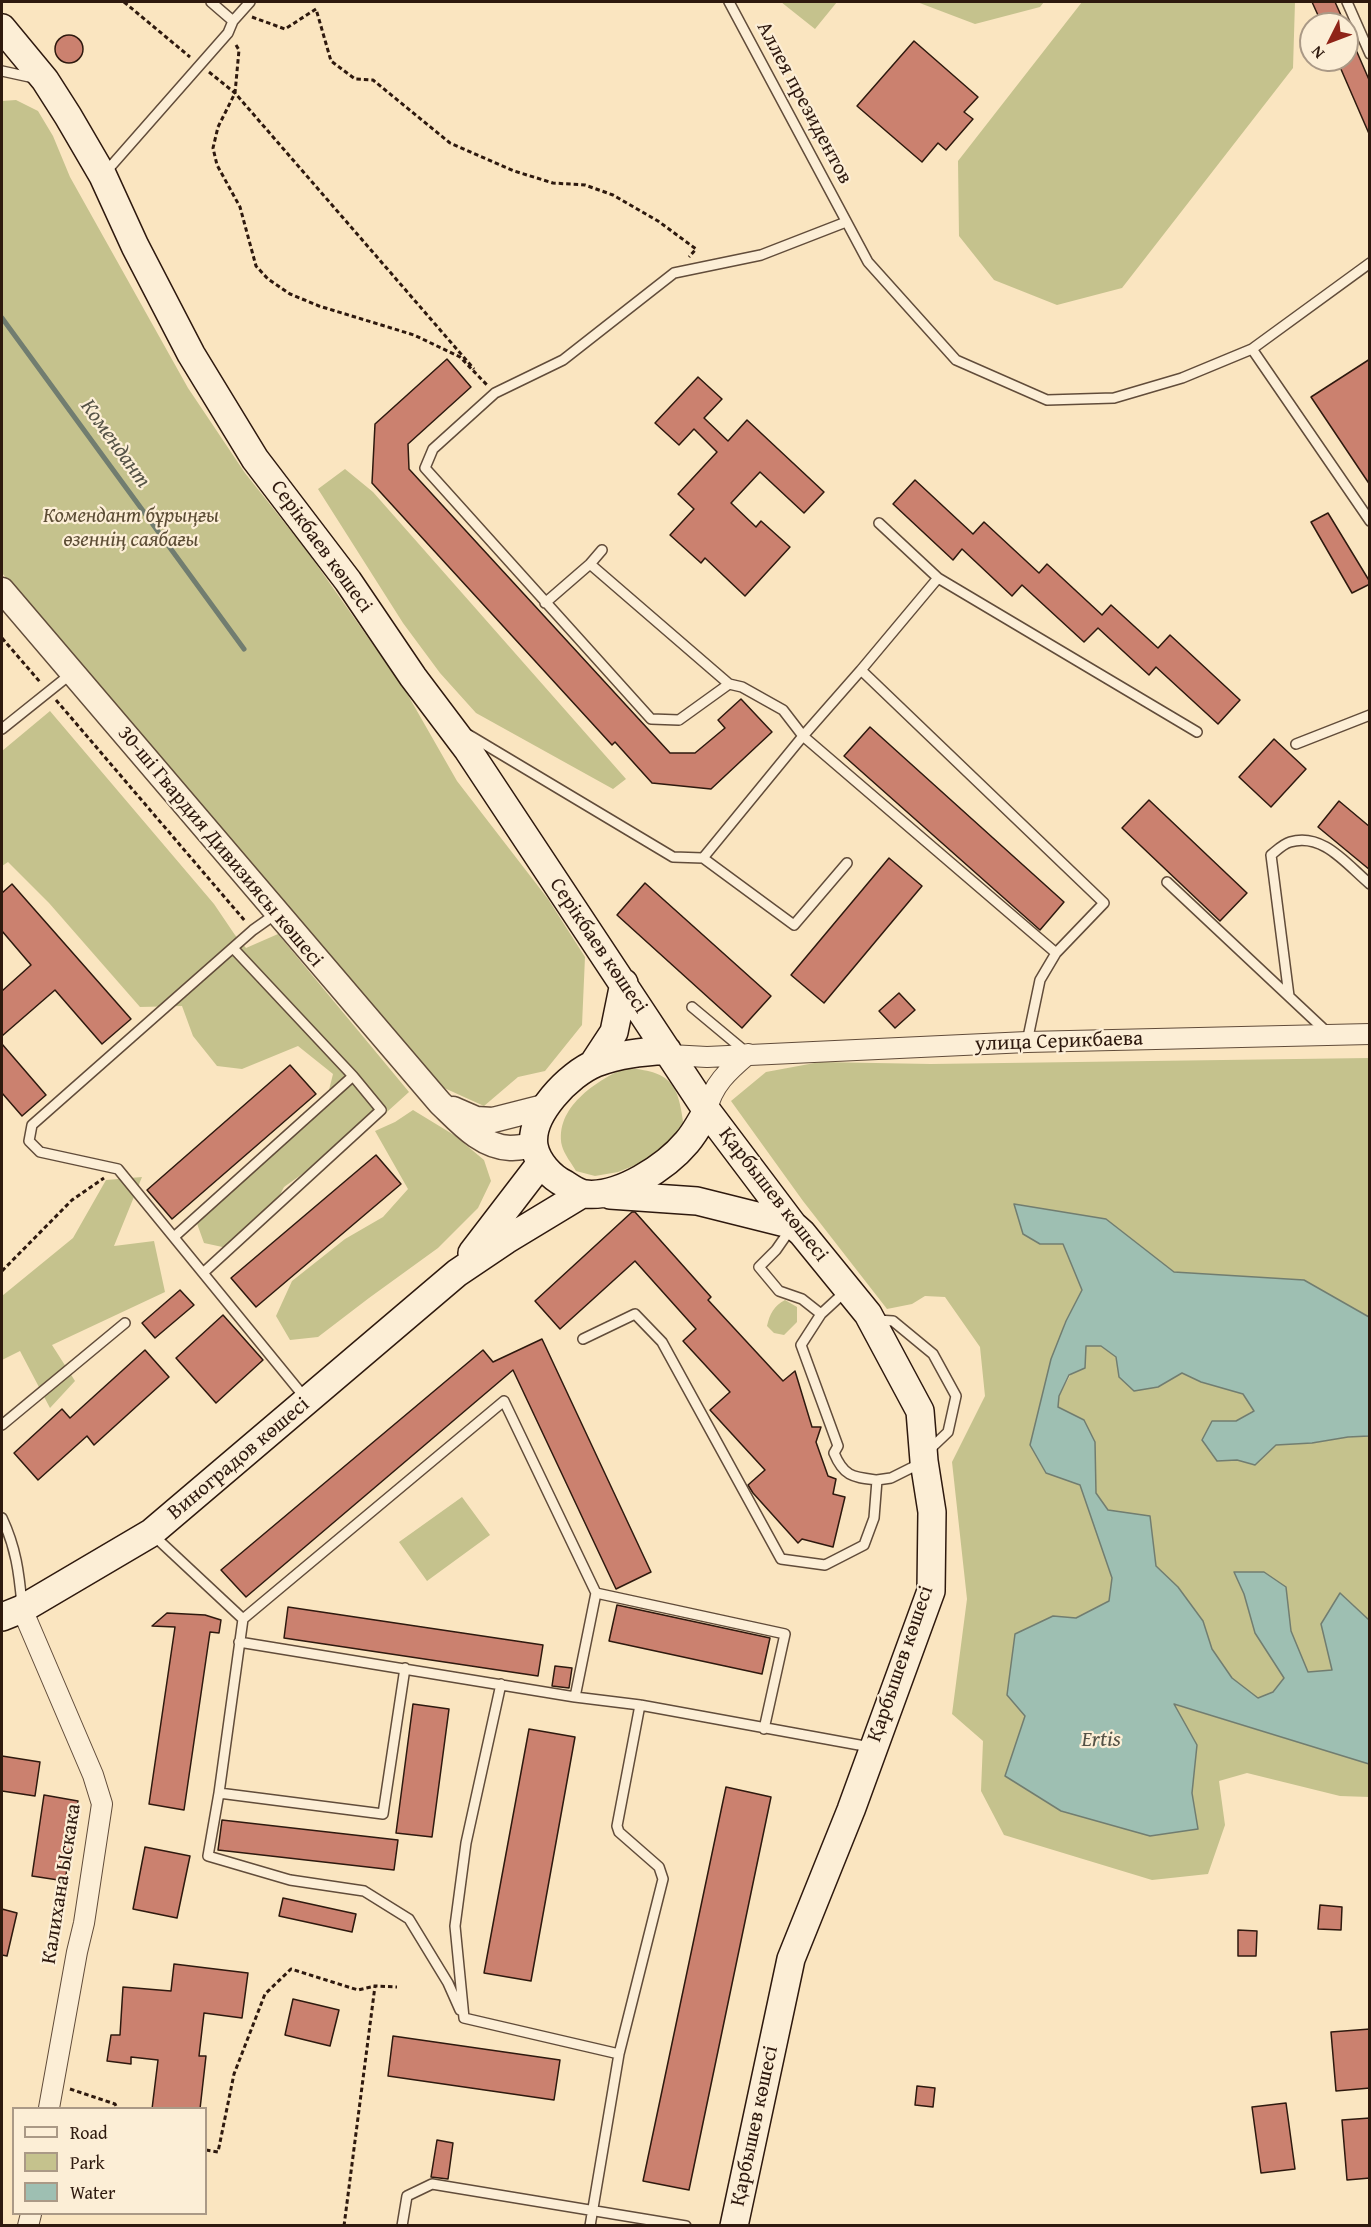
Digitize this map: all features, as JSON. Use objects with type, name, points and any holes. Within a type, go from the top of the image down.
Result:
[{"type":"main road","name":"Серікбаев көшесі","points":[[2,28],[45,80],[69,116],[103,176],[135,246],[190,354],[255,459],[348,581],[413,677],[468,750],[669,1053]]},
{"type":"main road","points":[[594,1064],[614,1032],[624,983]]},
{"type":"main road","points":[[669,1053],[639,1052],[594,1064],[568,1082],[544,1107],[536,1129],[537,1154],[558,1181],[593,1194],[697,1201],[793,1225]]},
{"type":"main road","name":"Қарбышев көшесі","points":[[669,1053],[707,1112],[793,1225],[802,1233],[871,1319],[920,1411],[932,1512],[931,1591],[851,1810],[791,1959],[734,2226]]},
{"type":"main road","points":[[457,1273],[506,1240],[593,1194],[640,1180],[664,1164],[687,1142],[707,1112]]},
{"type":"main road","points":[[457,1273],[537,1154]]},
{"type":"main road","name":"Виноградов көшесі","points":[[12,1613],[151,1533],[457,1273]]},
{"type":"street","name":"30-ші Гвардия Дивизиясы көшесі","points":[[2,590],[440,1103],[466,1128],[488,1142],[537,1154]]},
{"type":"street","name":"улица Серикбаева","points":[[669,1053],[707,1057],[1027,1042],[1370,1034]]},
{"type":"street","points":[[707,1112],[712,1093],[724,1076],[748,1054]]},
{"type":"street","points":[[440,1103],[476,1119],[493,1120],[544,1107]]},
{"type":"street","name":"Калихана Ыскака","points":[[12,1613],[93,1775],[102,1804],[84,1923],[49,2107]]},
{"type":"lane","points":[[211,2],[233,21]]},
{"type":"lane","points":[[103,176],[228,33],[233,21],[250,2]]},
{"type":"lane","name":"Аллея президентов","points":[[729,2],[868,262],[956,360],[1047,400],[1113,398],[1182,378],[1252,349],[1370,263]]},
{"type":"lane","points":[[1349,2],[1369,53]]},
{"type":"lane","points":[[2,71],[45,80]]},
{"type":"lane","points":[[729,684],[679,720],[651,719],[426,468],[433,448],[495,393],[562,360],[674,273],[761,255],[846,222]]},
{"type":"lane","points":[[1252,349],[1370,521]]},
{"type":"lane","points":[[879,523],[938,578],[1197,732]]},
{"type":"lane","points":[[545,603],[590,564],[602,550]]},
{"type":"lane","points":[[590,564],[729,684],[742,687],[783,710],[803,736],[1056,953]]},
{"type":"lane","points":[[703,858],[803,736],[938,578]]},
{"type":"lane","points":[[861,670],[1104,903],[1056,953],[1040,980],[1027,1042]]},
{"type":"lane","points":[[2,729],[72,673]]},
{"type":"lane","points":[[1296,744],[1370,715]]},
{"type":"lane","points":[[447,722],[673,857],[703,858],[794,925],[847,863]]},
{"type":"lane","points":[[1289,996],[1271,855],[1289,842],[1312,840],[1325,845],[1370,884]]},
{"type":"lane","points":[[1167,882],[1330,1035]]},
{"type":"lane","points":[[277,913],[252,930],[32,1125],[29,1141],[40,1152],[118,1169],[307,1401]]},
{"type":"lane","points":[[203,1273],[381,1110],[353,1076],[233,948]]},
{"type":"lane","points":[[692,1007],[748,1054]]},
{"type":"lane","points":[[174,1237],[353,1076]]},
{"type":"lane","points":[[793,1225],[776,1250],[759,1267],[779,1291],[802,1299],[821,1314]]},
{"type":"lane","points":[[847,1289],[821,1314],[801,1345],[838,1446],[834,1453],[840,1466],[852,1477],[877,1480],[891,1478],[924,1458],[948,1432],[956,1396],[933,1354],[893,1321],[871,1319]]},
{"type":"lane","points":[[583,1339],[635,1314],[662,1342],[781,1559],[825,1565],[864,1545],[874,1518],[877,1480]]},
{"type":"lane","points":[[2,1425],[125,1323]]},
{"type":"lane","points":[[464,2018],[448,1983],[409,1919],[364,1891],[290,1880],[208,1856],[219,1794],[243,1619],[504,1401],[596,1593],[575,1697]]},
{"type":"lane","points":[[2,1518],[13,1541],[19,1571],[12,1613]]},
{"type":"lane","points":[[151,1533],[243,1619]]},
{"type":"lane","points":[[596,1593],[785,1634],[764,1729]]},
{"type":"lane","points":[[239,1642],[575,1697],[640,1705],[872,1748]]},
{"type":"lane","points":[[219,1794],[383,1814],[405,1668]]},
{"type":"lane","points":[[464,2018],[455,1926],[466,1843],[501,1684]]},
{"type":"lane","points":[[590,2226],[619,2054],[663,1879],[659,1867],[619,1832],[617,1826],[640,1705]]},
{"type":"lane","points":[[464,2018],[619,2054]]},
{"type":"lane","points":[[402,2226],[407,2196],[432,2184],[686,2226]]},
{"type":"path","points":[[124,2],[235,93],[495,393]]},
{"type":"path","points":[[495,393],[460,357],[414,335],[319,306],[290,294],[268,279],[256,266],[240,207],[217,165],[213,148],[218,127],[235,93],[239,50],[228,33],[246,15],[285,29],[316,9],[331,61],[355,79],[373,80],[450,142],[514,171],[554,183],[585,185],[613,195],[658,220],[696,249],[674,273]]},
{"type":"path","points":[[2,638],[252,930]]},
{"type":"path","points":[[2,1271],[72,1200],[118,1169]]},
{"type":"path","points":[[207,2150],[218,2152],[234,2074],[265,1994],[291,1969],[358,1990],[375,1986],[397,1987]]},
{"type":"path","points":[[344,2226],[375,1986]]},
{"type":"path","points":[[54,2084],[115,2104],[116,2107]]},
{"type":"green space","points":[[781,2],[837,2],[815,29]]},
{"type":"green space","points":[[917,2],[1044,2],[1040,7],[975,24]]},
{"type":"green space","points":[[1082,2],[1295,2],[1293,68],[1122,288],[1057,305],[994,280],[959,236],[958,161]]},
{"type":"green space","name":"Комендант бұрыңғы өзеннің саябағы","points":[[16,100],[38,111],[53,136],[70,177],[188,388],[245,473],[307,551],[405,690],[457,781],[548,899],[585,957],[582,1025],[545,1071],[518,1077],[484,1106],[442,1087],[393,1033],[2,573],[2,101]]},
{"type":"green space","points":[[345,469],[373,492],[626,779],[613,789],[476,713],[440,673],[403,623],[318,489]]},
{"type":"green space","points":[[50,711],[214,904],[246,948],[278,934],[409,1092],[356,1140],[319,1162],[284,1187],[264,1225],[227,1248],[204,1243],[195,1218],[251,1161],[324,1110],[333,1074],[298,1046],[242,1069],[217,1066],[193,1036],[182,1006],[140,1007],[49,903],[8,862],[2,866],[2,751]]},
{"type":"green space","points":[[1369,1058],[1369,1317],[1304,1280],[1174,1272],[1106,1219],[1014,1204],[1040,1244],[1063,1244],[1082,1290],[1064,1324],[1046,1473],[1080,1484],[1113,1578],[1109,1601],[1076,1618],[1053,1616],[1025,1716],[1005,1776],[1061,1811],[1150,1836],[1198,1829],[1192,1793],[1197,1745],[1173,1704],[1369,1764],[1369,1797],[1340,1796],[1247,1773],[1219,1781],[1225,1825],[1208,1874],[1152,1880],[1004,1835],[981,1791],[983,1741],[952,1714],[967,1599],[952,1462],[985,1396],[980,1347],[945,1297],[925,1296],[912,1304],[887,1309],[803,1201],[731,1101],[766,1072],[820,1062],[931,1064]]},
{"type":"green space","points":[[625,1068],[653,1072],[670,1082],[679,1100],[684,1129],[658,1156],[618,1172],[595,1176],[576,1171],[562,1146],[561,1132],[564,1120],[571,1108],[590,1088]]},
{"type":"green space","points":[[413,1110],[454,1135],[484,1160],[491,1181],[478,1208],[438,1248],[318,1337],[290,1340],[276,1316],[292,1281],[345,1239],[383,1217],[408,1189],[375,1131]]},
{"type":"green space","points":[[142,1177],[114,1246],[154,1241],[165,1292],[52,1345],[75,1381],[50,1408],[20,1351],[2,1360],[2,1296],[73,1238],[106,1180]]},
{"type":"green space","points":[[785,1300],[797,1307],[797,1322],[784,1335],[774,1333],[767,1326],[773,1310]]},
{"type":"green space","points":[[1086,1346],[1101,1346],[1116,1357],[1119,1377],[1158,1387],[1182,1373],[1201,1382],[1243,1394],[1254,1410],[1236,1421],[1212,1421],[1217,1461],[1237,1460],[1255,1465],[1276,1445],[1369,1436],[1369,1620],[1340,1593],[1321,1624],[1332,1670],[1307,1672],[1291,1631],[1286,1587],[1235,1572],[1255,1633],[1284,1678],[1273,1692],[1258,1698],[1232,1678],[1212,1649],[1203,1621],[1178,1587],[1156,1566],[1150,1516],[1108,1510],[1096,1493],[1095,1470],[1058,1407],[1059,1396]]},
{"type":"green space","points":[[462,1497],[490,1535],[427,1581],[399,1542]]},
{"type":"water","name":"Ertis","points":[[1014,1204],[1106,1219],[1174,1272],[1304,1280],[1369,1317],[1369,1436],[1276,1445],[1255,1465],[1237,1460],[1217,1461],[1202,1440],[1212,1421],[1236,1421],[1254,1411],[1243,1394],[1201,1382],[1182,1373],[1158,1387],[1134,1391],[1119,1377],[1116,1357],[1101,1346],[1086,1346],[1085,1368],[1069,1375],[1059,1396],[1058,1407],[1084,1420],[1095,1442],[1096,1493],[1108,1510],[1150,1516],[1156,1566],[1178,1587],[1203,1621],[1212,1649],[1232,1678],[1258,1698],[1273,1692],[1284,1678],[1255,1633],[1244,1594],[1234,1572],[1264,1572],[1286,1587],[1291,1631],[1308,1672],[1332,1670],[1321,1624],[1340,1593],[1369,1620],[1369,1764],[1174,1704],[1197,1745],[1192,1793],[1198,1829],[1150,1836],[1061,1811],[1005,1776],[1025,1716],[1007,1695],[1015,1634],[1053,1616],[1076,1618],[1109,1601],[1112,1578],[1080,1485],[1046,1473],[1030,1445],[1051,1359],[1066,1321],[1082,1290],[1063,1244],[1040,1244],[1023,1234]]},
{"type":"building","points":[[1312,2],[1335,2],[1340,12],[1317,12]]},
{"type":"building","points":[[69,35],[79,39],[83,49],[79,59],[69,63],[59,59],[55,49],[59,39]]},
{"type":"building","points":[[914,41],[978,97],[964,112],[973,119],[946,150],[938,143],[922,162],[857,106]]},
{"type":"building","points":[[1359,57],[1370,82],[1370,136],[1342,72],[1359,72]]},
{"type":"building","points":[[447,359],[471,387],[408,444],[409,469],[670,753],[695,753],[725,728],[718,720],[741,699],[772,732],[711,789],[652,783],[615,742],[612,745],[372,483],[375,424]]},
{"type":"building","points":[[1370,359],[1370,485],[1311,397]]},
{"type":"building","points":[[698,377],[722,399],[704,418],[728,441],[747,420],[824,492],[804,513],[760,472],[731,503],[756,527],[761,521],[790,547],[745,596],[705,558],[701,563],[670,535],[694,509],[678,494],[717,452],[694,429],[679,445],[655,423]]},
{"type":"building","points":[[915,480],[973,534],[984,522],[1039,573],[1047,564],[1102,615],[1111,605],[1158,648],[1170,635],[1240,700],[1218,724],[1156,667],[1149,675],[1098,628],[1084,642],[1022,585],[1012,596],[962,549],[953,560],[893,504]]},
{"type":"building","points":[[1328,513],[1370,582],[1352,593],[1311,522]]},
{"type":"building","points":[[870,727],[1064,902],[1040,930],[844,756]]},
{"type":"building","points":[[1274,739],[1306,769],[1271,807],[1239,777]]},
{"type":"building","points":[[1149,800],[1247,893],[1220,921],[1122,828]]},
{"type":"building","points":[[1339,801],[1370,827],[1370,870],[1318,827]]},
{"type":"building","points":[[889,858],[922,886],[824,1003],[791,975]]},
{"type":"building","points":[[645,883],[771,996],[742,1028],[617,915]]},
{"type":"building","points":[[12,884],[131,1019],[102,1044],[55,990],[2,1036],[2,991],[31,965],[2,931],[2,893]]},
{"type":"building","points":[[899,993],[915,1010],[895,1028],[879,1011]]},
{"type":"building","points":[[2,1044],[46,1095],[22,1116],[2,1093]]},
{"type":"building","points":[[290,1065],[316,1094],[172,1219],[147,1190]]},
{"type":"building","points":[[376,1155],[401,1184],[256,1307],[231,1278]]},
{"type":"building","points":[[632,1212],[635,1212],[711,1297],[708,1300],[783,1381],[795,1371],[812,1427],[821,1427],[816,1442],[828,1476],[836,1479],[833,1494],[845,1497],[833,1547],[802,1539],[798,1543],[753,1493],[748,1485],[765,1470],[710,1410],[730,1392],[683,1341],[696,1329],[635,1261],[560,1329],[535,1301]]},
{"type":"building","points":[[180,1290],[194,1305],[155,1338],[142,1323]]},
{"type":"building","points":[[223,1315],[263,1360],[216,1403],[176,1358]]},
{"type":"building","points":[[542,1339],[651,1572],[616,1589],[513,1370],[246,1597],[221,1570],[483,1350],[493,1362]]},
{"type":"building","points":[[145,1350],[169,1377],[94,1445],[87,1436],[38,1480],[14,1453],[62,1409],[70,1418]]},
{"type":"building","points":[[617,1605],[770,1638],[762,1674],[609,1641]]},
{"type":"building","points":[[288,1607],[543,1645],[538,1676],[284,1638]]},
{"type":"building","points":[[167,1613],[205,1615],[221,1620],[219,1633],[210,1632],[184,1810],[149,1804],[175,1627],[152,1626]]},
{"type":"building","points":[[555,1666],[572,1668],[569,1688],[552,1686]]},
{"type":"building","points":[[413,1704],[449,1709],[432,1837],[396,1833]]},
{"type":"building","points":[[529,1729],[575,1737],[531,1981],[484,1973]]},
{"type":"building","points":[[2,1756],[40,1762],[35,1796],[2,1791]]},
{"type":"building","points":[[726,1787],[771,1797],[689,2190],[643,2181]]},
{"type":"building","points":[[44,1795],[78,1801],[65,1881],[32,1876]]},
{"type":"building","points":[[222,1820],[398,1840],[394,1870],[218,1850]]},
{"type":"building","points":[[145,1847],[190,1856],[177,1918],[133,1909]]},
{"type":"building","points":[[283,1898],[356,1914],[352,1932],[279,1916]]},
{"type":"building","points":[[1320,1905],[1342,1907],[1341,1930],[1318,1929]]},
{"type":"building","points":[[2,1909],[17,1913],[7,1956],[2,1955]]},
{"type":"building","points":[[1238,1930],[1257,1931],[1256,1956],[1238,1956]]},
{"type":"building","points":[[174,1964],[248,1973],[242,2018],[204,2013],[199,2056],[206,2056],[200,2107],[152,2107],[158,2060],[131,2057],[131,2064],[107,2061],[111,2035],[120,2035],[123,1987],[171,1991]]},
{"type":"building","points":[[293,1999],[339,2010],[330,2046],[285,2035]]},
{"type":"building","points":[[1370,2029],[1370,2088],[1336,2091],[1331,2032]]},
{"type":"building","points":[[393,2036],[560,2060],[554,2100],[388,2076]]},
{"type":"building","points":[[917,2086],[935,2088],[933,2107],[915,2105]]},
{"type":"building","points":[[1286,2103],[1295,2169],[1261,2173],[1252,2107]]},
{"type":"building","points":[[1370,2118],[1370,2178],[1347,2180],[1342,2120]]},
{"type":"building","points":[[437,2140],[453,2143],[448,2179],[431,2177]]},
{"type":"waterway","name":"Комендант","points":[[2,318],[244,649]]}]
